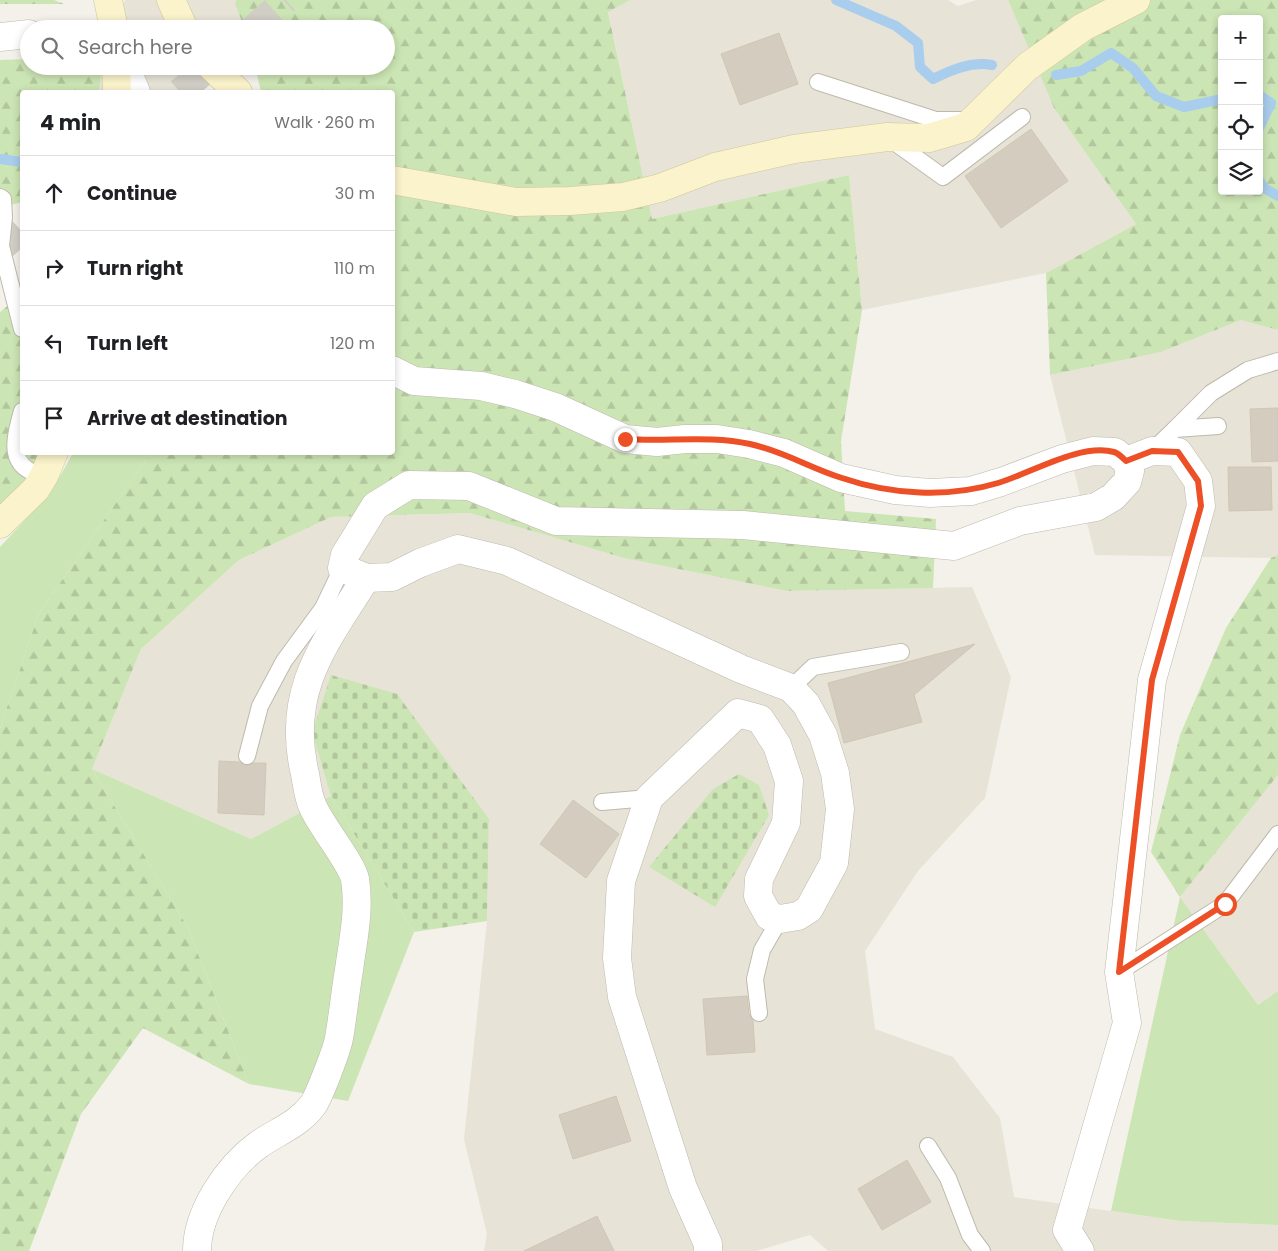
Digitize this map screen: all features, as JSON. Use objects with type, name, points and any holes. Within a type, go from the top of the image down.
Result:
[{"type":"street","points":[[108,0],[112,20]]},
{"type":"street","points":[[171,0],[180,20]]},
{"type":"street","points":[[395,181],[516,202],[623,197],[660,188],[715,167],[755,156],[844,140],[887,137],[929,138],[966,127],[1027,67],[1083,27],[1136,0]]},
{"type":"street","points":[[0,37],[20,35]]},
{"type":"street","points":[[116,75],[117,90]]},
{"type":"street","points":[[129,75],[135,90]]},
{"type":"street","points":[[220,75],[236,90]]},
{"type":"street","points":[[197,1251],[197,1243],[206,1213],[219,1187],[236,1163],[259,1144],[291,1126],[313,1105],[339,1040],[357,911],[354,877],[312,806],[301,760],[299,719],[308,679],[354,573],[345,555],[375,506],[409,485],[469,486],[556,521],[743,525],[954,546],[1020,521],[1096,507],[1113,497],[1127,482],[1130,470],[1126,461],[1115,452],[1093,451],[1062,459],[1001,482],[970,491],[930,493],[895,490],[842,478],[784,454],[749,444],[716,439],[685,439],[657,442],[625,439],[555,407],[515,394],[481,386],[414,381],[395,372]]},
{"type":"street","points":[[1080,1251],[1067,1230],[1126,1023],[1119,972],[1152,680],[1201,506],[1198,481],[1178,452],[1152,451],[1126,461]]},
{"type":"street","points":[[0,524],[36,489],[49,464]]},
{"type":"street","points":[[354,573],[392,577],[420,563],[458,549],[507,561],[741,669],[791,688],[806,704],[823,735],[835,773],[840,809],[834,863],[809,909],[798,916],[780,919],[769,916],[758,896],[759,879],[786,823],[789,781],[777,745],[760,719],[738,713],[649,798],[621,881],[617,958],[622,997],[683,1188],[708,1244],[708,1251]]},
{"type":"lane","points":[[96,0],[108,20]]},
{"type":"lane","points":[[818,82],[936,120],[960,121],[1002,92]]},
{"type":"lane","points":[[887,137],[943,177],[1022,117]]},
{"type":"lane","points":[[0,196],[4,217],[1,246],[20,321]]},
{"type":"lane","points":[[1152,451],[1212,394],[1248,370],[1278,361]]},
{"type":"lane","points":[[20,418],[15,436],[16,456],[24,468],[49,464]]},
{"type":"lane","points":[[1175,429],[1218,426]]},
{"type":"lane","points":[[247,756],[260,706],[284,661],[324,608],[354,573]]},
{"type":"lane","points":[[791,688],[813,667],[901,652]]},
{"type":"lane","points":[[602,802],[649,798]]},
{"type":"lane","points":[[1119,972],[1225,904],[1278,834]]},
{"type":"lane","points":[[759,1013],[755,979],[762,950],[780,919]]},
{"type":"lane","points":[[928,1146],[948,1178],[970,1235],[982,1251]]},
{"type":"shaded area","points":[[125,0],[236,0],[235,4],[241,20],[117,20]]},
{"type":"shaded area","points":[[630,0],[948,0],[958,6],[976,0],[1008,0],[1054,108],[1136,224],[1046,273],[862,310],[849,175],[652,219],[608,11]]},
{"type":"shaded area","points":[[101,75],[203,75],[187,90],[99,90]]},
{"type":"shaded area","points":[[1241,320],[1278,330],[1278,555],[1271,558],[1095,555],[1050,375],[1161,352]]},
{"type":"shaded area","points":[[470,513],[624,558],[787,591],[972,587],[1011,677],[985,798],[918,871],[865,951],[875,1029],[953,1057],[1000,1118],[1014,1197],[1179,1221],[1278,1225],[1278,1251],[828,1251],[810,1235],[756,1251],[484,1251],[487,1234],[464,1139],[487,921],[489,819],[312,733],[331,796],[251,839],[92,769],[141,649],[239,560],[331,517]]},
{"type":"shaded area","points":[[1278,775],[1278,991],[1258,1005],[1180,897]]},
{"type":"green space","points":[[0,0],[54,0],[64,4],[0,4]]},
{"type":"green space","points":[[236,0],[630,0],[608,12],[652,219],[849,175],[862,310],[841,441],[845,511],[936,519],[933,588],[787,591],[624,558],[470,513],[331,517],[239,560],[141,649],[92,769],[187,926],[249,1084],[143,1028],[81,1114],[29,1251],[0,1251],[0,728],[39,613],[150,455],[395,455],[395,90],[261,90],[257,75],[395,75],[395,20],[241,20],[235,4]]},
{"type":"green space","points":[[1008,0],[1278,0],[1278,330],[1241,320],[1161,352],[1050,375],[1046,273],[1136,224],[1054,108]]},
{"type":"green space","points":[[20,59],[20,75],[101,75],[99,90],[20,90],[20,203],[0,208],[0,60]]},
{"type":"green space","points":[[20,296],[20,455],[53,455],[0,514],[0,312]]},
{"type":"green space","points":[[72,455],[150,455],[39,613],[0,728],[0,547],[51,492]]},
{"type":"green space","points":[[1278,555],[1278,775],[1180,897],[1151,852],[1180,735],[1226,628],[1271,558]]},
{"type":"green space","points":[[331,675],[397,694],[489,819],[487,921],[414,932],[331,796],[312,733]]},
{"type":"green space","points":[[92,769],[251,839],[331,796],[414,932],[348,1101],[249,1084],[187,926]]},
{"type":"green space","points":[[739,774],[759,785],[769,815],[715,907],[649,867],[713,789]]},
{"type":"green space","points":[[1180,897],[1258,1005],[1278,991],[1278,1225],[1180,1221],[1111,1211]]},
{"type":"building","points":[[779,33],[798,84],[740,105],[721,54]]},
{"type":"building","points":[[1031,129],[1068,181],[1001,228],[965,176]]},
{"type":"building","points":[[1278,408],[1278,461],[1252,462],[1250,409]]},
{"type":"building","points":[[1228,467],[1271,467],[1272,510],[1229,511]]},
{"type":"building","points":[[975,644],[914,695],[922,722],[844,743],[828,683]]},
{"type":"building","points":[[219,761],[239,762],[245,766],[254,763],[266,763],[264,815],[218,813]]},
{"type":"building","points":[[573,800],[619,834],[586,878],[540,844]]},
{"type":"building","points":[[747,996],[749,1014],[753,1021],[755,1052],[707,1055],[703,999]]},
{"type":"building","points":[[616,1096],[631,1141],[573,1159],[559,1115]]},
{"type":"building","points":[[907,1160],[931,1202],[882,1230],[858,1189]]},
{"type":"building","points":[[597,1216],[614,1251],[524,1251]]},
{"type":"waterway","points":[[836,0],[896,26],[918,43],[920,67],[933,79],[969,65],[992,65]]},
{"type":"waterway","points":[[1056,75],[1081,71],[1111,53],[1133,68],[1156,96],[1184,107],[1218,100]]},
{"type":"waterway","points":[[1263,98],[1271,103],[1263,120]]},
{"type":"waterway","points":[[0,159],[20,162]]},
{"type":"waterway","points":[[1263,186],[1278,196]]},
{"type":"tunnel","points":[[263,20],[286,0]]},
{"type":"tunnel","points":[[182,90],[200,75]]},
{"type":"tunnel","points":[[0,249],[20,231]]},
{"type":"route","points":[[625,439],[657,442],[685,439],[716,439],[749,444],[784,454],[842,478],[895,490],[930,493],[970,491],[1001,482],[1062,459],[1093,451],[1115,452],[1126,461],[1152,451],[1178,452],[1198,481],[1201,506],[1152,680],[1119,972],[1225,904]]}]
